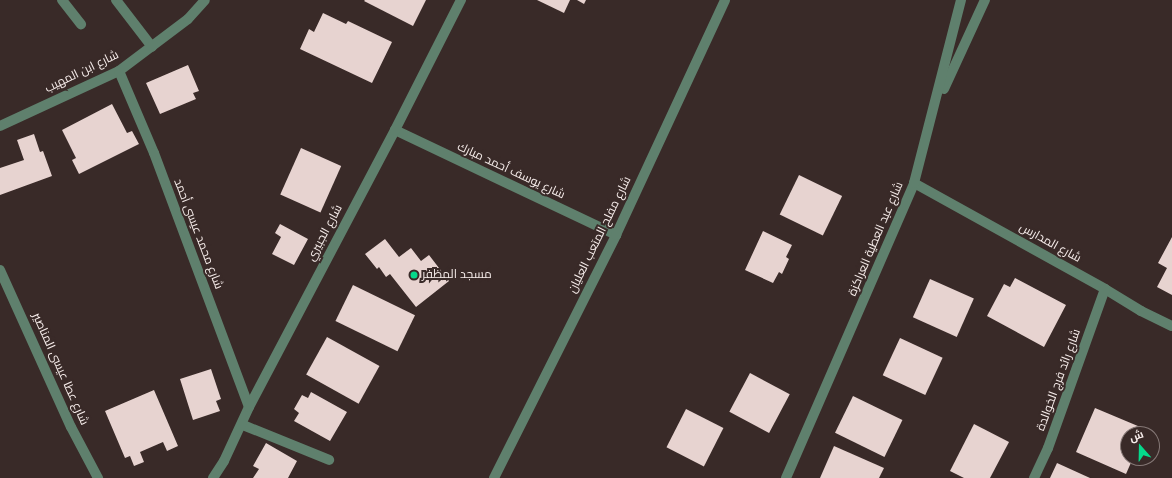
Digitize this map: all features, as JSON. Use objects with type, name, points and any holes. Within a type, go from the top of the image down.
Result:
[{"type":"street","points":[[62,0],[81,24]]},
{"type":"street","points":[[116,0],[152,47]]},
{"type":"street","name":"شارع ابن المهيب","points":[[0,126],[119,71],[188,19],[205,0]]},
{"type":"street","name":"شارع الجبيري","points":[[213,478],[224,461],[242,425],[249,407],[395,130],[460,0]]},
{"type":"street","name":"شارع مفلح المتعب العليان","points":[[494,478],[616,235],[725,0]]},
{"type":"street","name":"شارع عبد العطية العراكزة","points":[[786,478],[914,183],[934,110],[961,0]]},
{"type":"street","points":[[934,110],[985,0]]},
{"type":"street","name":"شارع محمد عيسى أحمد","points":[[119,71],[154,153],[249,407]]},
{"type":"street","name":"شارع يوسف أحمد مبارك","points":[[395,130],[616,235]]},
{"type":"street","name":"شارع المدارس","points":[[914,183],[1105,289],[1141,311],[1172,326]]},
{"type":"street","name":"شارع عطا عيسى المناصير","points":[[0,270],[71,427],[98,478]]},
{"type":"street","name":"شارع رائد فرج الخوالدة","points":[[1034,478],[1048,448],[1105,289]]},
{"type":"street","points":[[242,425],[329,460]]},
{"type":"building","points":[[426,0],[413,26],[364,1]]},
{"type":"building","points":[[537,0],[570,0],[564,13]]},
{"type":"building","points":[[577,0],[586,0],[584,4]]},
{"type":"building","points":[[323,13],[346,24],[348,21],[392,42],[372,83],[300,49],[309,29],[314,32]]},
{"type":"building","points":[[188,65],[199,91],[193,93],[196,99],[160,114],[146,83]]},
{"type":"building","points":[[112,104],[127,133],[132,131],[139,144],[79,174],[72,160],[76,158],[62,130]]},
{"type":"building","points":[[34,134],[40,152],[43,151],[52,176],[0,195],[0,168],[24,160],[17,140]]},
{"type":"building","points":[[301,148],[341,166],[320,212],[280,195]]},
{"type":"building","points":[[799,175],[842,196],[823,236],[780,215]]},
{"type":"building","points":[[280,224],[308,239],[294,265],[272,254],[281,237],[275,233]]},
{"type":"building","points":[[763,231],[792,245],[786,257],[789,259],[782,274],[779,272],[773,283],[745,270]]},
{"type":"building","points":[[1172,237],[1172,295],[1157,287],[1167,268],[1158,263]]},
{"type":"building","points":[[385,239],[399,257],[411,248],[421,261],[429,255],[449,281],[416,307],[390,274],[386,277],[379,267],[377,269],[365,254]]},
{"type":"building","points":[[1015,278],[1066,305],[1044,347],[987,316],[1004,284],[1010,287]]},
{"type":"building","points":[[930,279],[974,299],[957,337],[913,317]]},
{"type":"building","points":[[353,285],[415,315],[397,351],[335,321]]},
{"type":"building","points":[[327,337],[379,366],[359,404],[306,375]]},
{"type":"building","points":[[900,338],[943,358],[925,395],[883,375]]},
{"type":"building","points":[[211,369],[221,399],[216,401],[220,411],[193,420],[180,379]]},
{"type":"building","points":[[750,373],[790,394],[769,433],[729,412]]},
{"type":"building","points":[[154,390],[178,446],[167,451],[163,442],[140,452],[144,462],[134,466],[130,456],[125,458],[105,411]]},
{"type":"building","points":[[311,392],[347,412],[330,441],[294,421],[299,413],[294,409],[302,395],[308,398]]},
{"type":"building","points":[[853,396],[902,420],[884,457],[835,433]]},
{"type":"building","points":[[1095,408],[1138,426],[1120,426],[1120,466],[1130,466],[1126,474],[1076,452]]},
{"type":"building","points":[[686,409],[723,428],[704,466],[666,447]]},
{"type":"building","points":[[974,424],[1009,442],[990,478],[964,478],[950,471]]},
{"type":"building","points":[[266,443],[297,461],[288,478],[253,478],[259,469],[253,466]]},
{"type":"building","points":[[834,446],[884,468],[879,478],[820,478]]},
{"type":"building","points":[[1057,463],[1090,478],[1050,478]]},
{"type":"place","name":"مسجد المظفر","points":[[414,275]]}]
